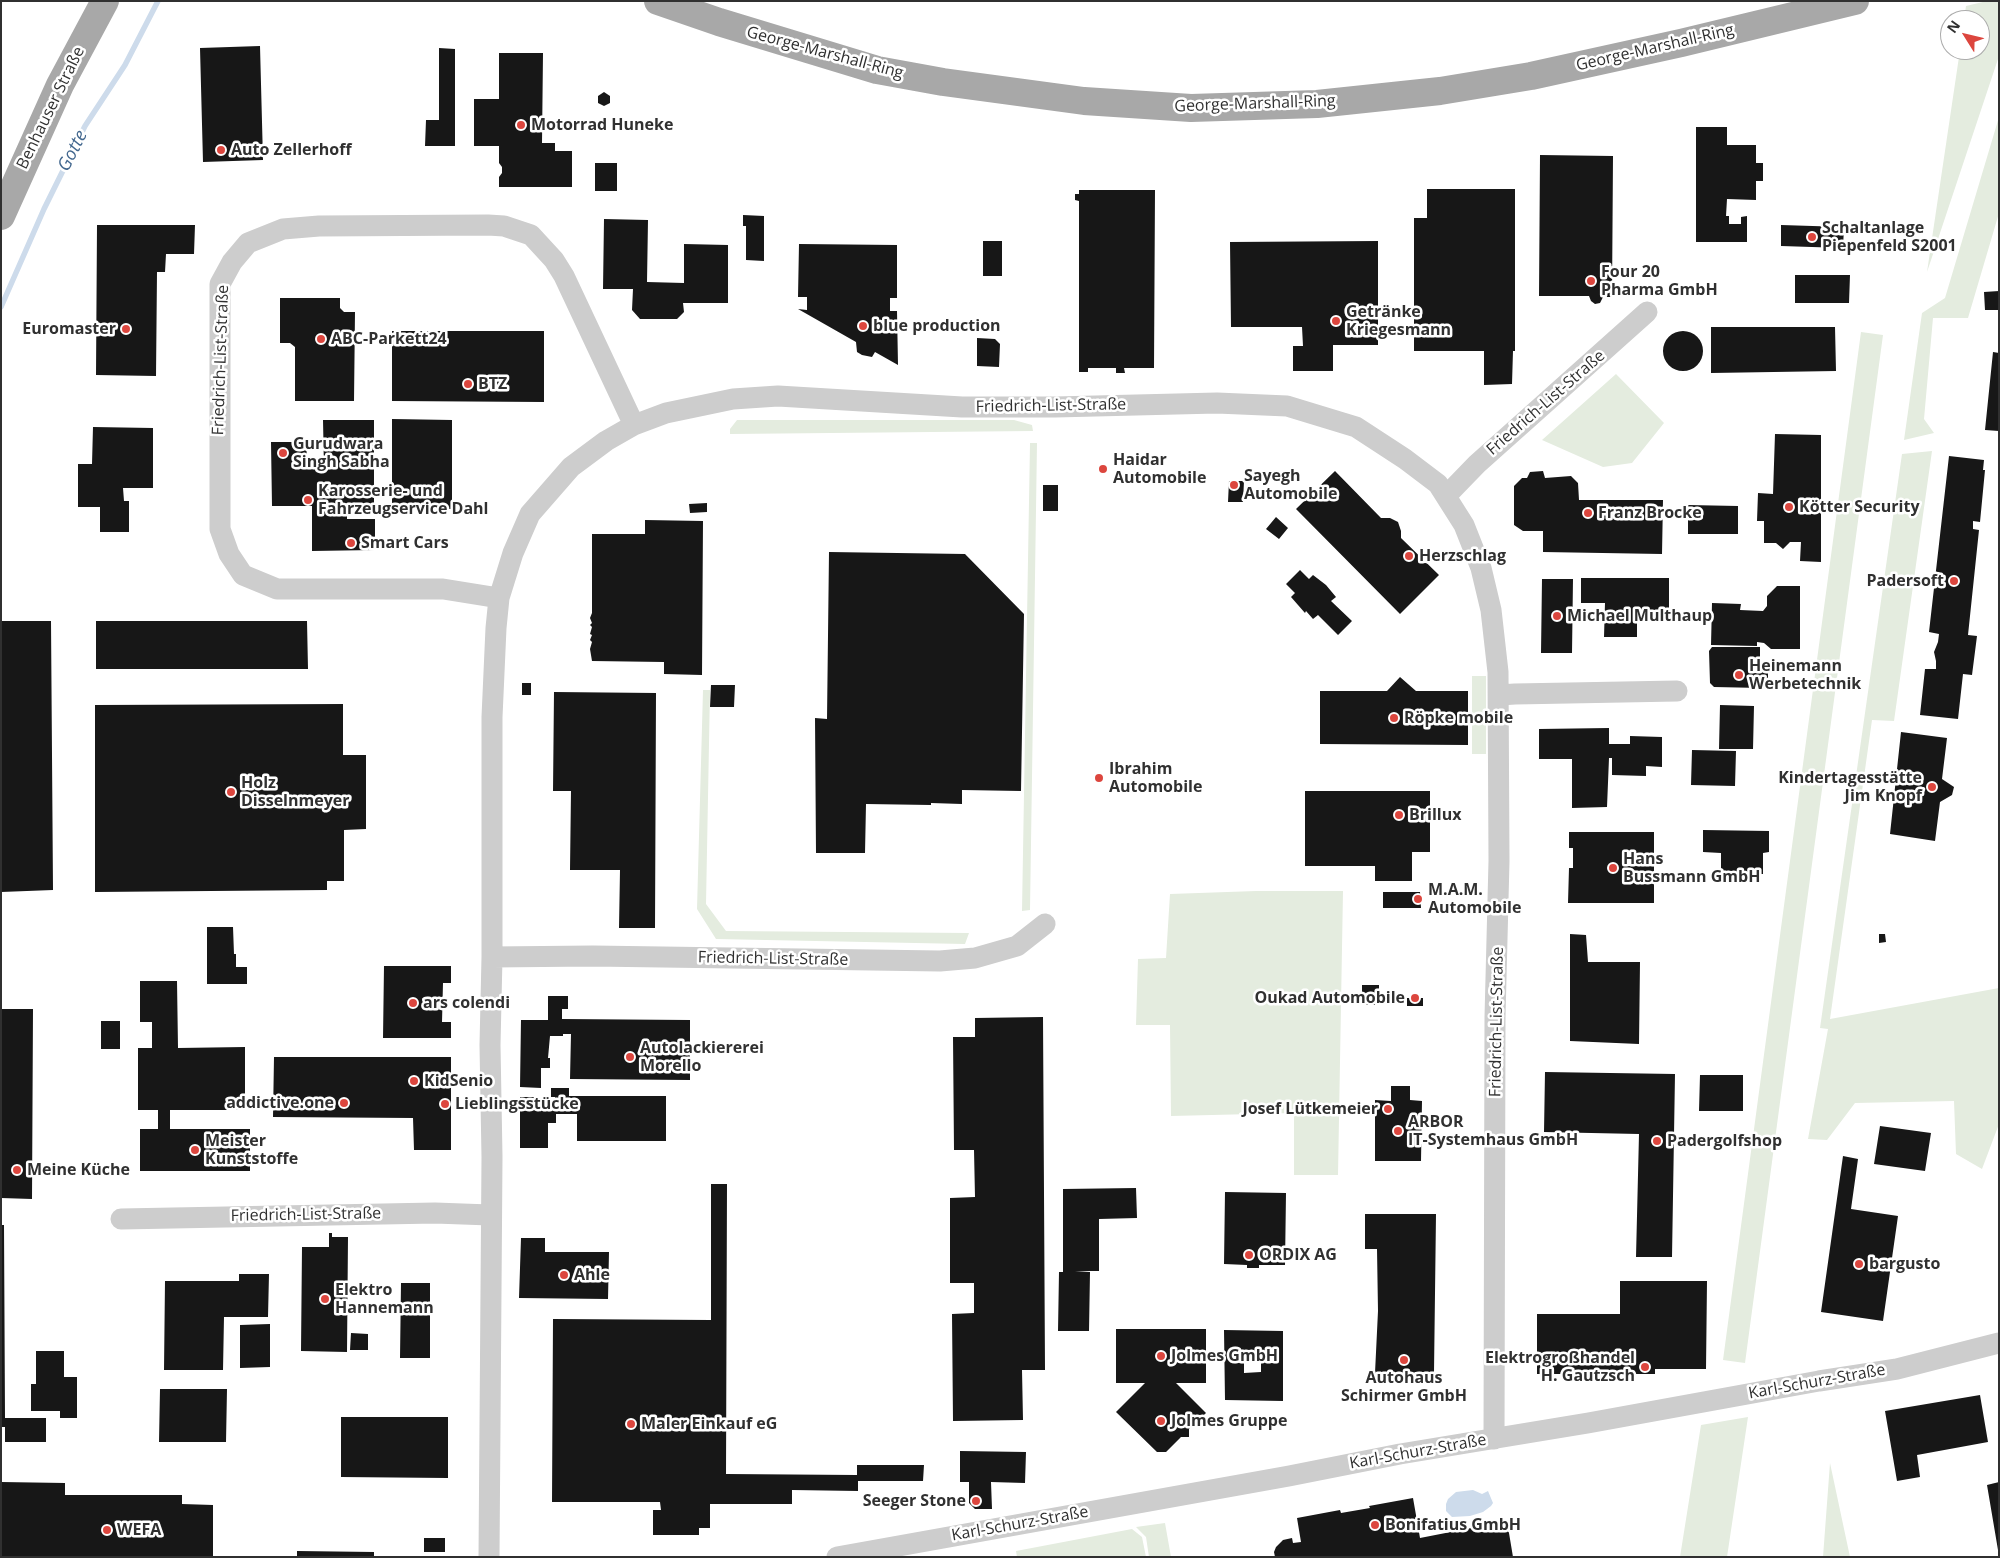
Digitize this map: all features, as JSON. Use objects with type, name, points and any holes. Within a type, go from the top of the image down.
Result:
[{"type":"main road","name":"Benhauser Straße","points":[[1,216],[60,85],[105,1]]},
{"type":"main road","name":"George-Marshall-Ring","points":[[658,1],[719,22],[877,70],[943,82],[1084,101],[1191,108],[1317,104],[1440,91],[1531,76],[1681,43],[1855,1]]},
{"type":"street","name":"Friedrich-List-Straße","points":[[499,598],[443,589],[278,589],[244,575],[229,554],[220,529],[220,284],[232,262],[248,243],[283,229],[319,226],[488,225],[504,226],[531,235],[554,260],[564,276],[634,425]]},
{"type":"street","name":"Friedrich-List-Straße","points":[[1446,496],[1477,464],[1647,312]]},
{"type":"street","name":"Friedrich-List-Straße","points":[[489,1557],[490,1215],[492,1157],[490,1045],[492,717],[499,598],[513,552],[530,514],[571,467],[606,440],[634,425],[666,413],[733,399],[778,396],[962,406],[1055,407],[1216,403],[1288,406],[1356,428],[1405,459],[1438,484],[1464,525],[1481,568],[1492,610],[1500,695],[1499,917],[1495,1017],[1494,1439]]},
{"type":"street","points":[[1500,695],[1677,691]]},
{"type":"street","name":"Friedrich-List-Straße","points":[[492,957],[593,956],[940,961],[975,958],[1018,946],[1045,924]]},
{"type":"street","name":"Friedrich-List-Straße","points":[[121,1219],[435,1213],[490,1215]]},
{"type":"street","name":"Karl-Schurz-Straße","points":[[837,1557],[1279,1478],[1400,1454],[1898,1369],[1999,1343]]},
{"type":"shaded area","points":[[1987,1],[1999,1],[1999,56],[1927,272],[1959,60],[1990,60],[1990,10],[1965,10],[1966,6]]},
{"type":"shaded area","points":[[1999,117],[1999,213],[1968,318],[1933,318],[1924,419],[1934,433],[1904,440],[1922,313],[1945,298]]},
{"type":"shaded area","points":[[1861,332],[1883,335],[1745,1363],[1723,1360]]},
{"type":"shaded area","points":[[1616,374],[1664,423],[1632,463],[1603,467],[1542,440]]},
{"type":"shaded area","points":[[737,420],[1014,420],[1032,425],[1033,431],[730,434],[730,429]]},
{"type":"shaded area","points":[[1030,443],[1037,443],[1030,910],[1022,911]]},
{"type":"shaded area","points":[[1932,451],[1894,721],[1872,720],[1830,1019],[1999,988],[1999,1124],[1982,1169],[1956,1154],[1954,1101],[1855,1103],[1827,1140],[1808,1139],[1828,1029],[1820,1028],[1902,454]]},
{"type":"shaded area","points":[[1472,676],[1486,676],[1486,754],[1472,754]]},
{"type":"shaded area","points":[[703,690],[710,690],[706,904],[726,931],[969,933],[965,944],[716,939],[697,909]]},
{"type":"shaded area","points":[[1256,891],[1343,891],[1338,1175],[1294,1175],[1294,1113],[1171,1116],[1170,1025],[1136,1025],[1138,959],[1166,958],[1170,894]]},
{"type":"shaded area","points":[[1748,1417],[1727,1557],[1680,1557],[1701,1425]]},
{"type":"shaded area","points":[[1830,1463],[1850,1557],[1823,1557]]},
{"type":"shaded area","points":[[1165,1523],[1171,1557],[1149,1557],[1146,1537],[1136,1527]]},
{"type":"shaded area","points":[[1132,1529],[1142,1537],[1146,1557],[1017,1557],[1016,1551]]},
{"type":"water","points":[[1473,1490],[1482,1494],[1488,1491],[1493,1503],[1491,1506],[1483,1512],[1470,1516],[1452,1517],[1446,1511],[1448,1499],[1456,1492]]},
{"type":"building","points":[[260,46],[263,160],[203,162],[200,48]]},
{"type":"building","points":[[439,48],[455,49],[455,146],[425,146],[426,120],[439,120]]},
{"type":"building","name":"Motorrad Huneke","points":[[499,53],[543,53],[542,143],[555,143],[555,151],[572,151],[572,187],[499,187],[502,167],[499,163],[499,146],[474,146],[474,99],[499,99]]},
{"type":"building","points":[[604,92],[610,96],[610,103],[604,106],[598,103],[598,96]]},
{"type":"building","points":[[1696,127],[1727,127],[1727,145],[1756,145],[1756,163],[1763,163],[1763,181],[1756,181],[1756,200],[1727,199],[1726,216],[1729,216],[1729,224],[1741,224],[1741,217],[1747,216],[1747,242],[1696,242]]},
{"type":"building","points":[[1540,155],[1613,156],[1612,297],[1603,297],[1600,303],[1595,304],[1589,296],[1539,296]]},
{"type":"building","points":[[595,163],[617,163],[617,191],[595,191]]},
{"type":"building","points":[[1427,189],[1515,189],[1515,351],[1513,351],[1512,384],[1484,385],[1484,351],[1414,351],[1414,218],[1427,218]]},
{"type":"building","points":[[1079,190],[1155,190],[1154,368],[1124,368],[1125,373],[1116,373],[1116,368],[1088,368],[1088,372],[1079,372],[1079,201],[1075,200],[1075,194],[1079,194]]},
{"type":"building","points":[[743,215],[764,216],[764,261],[746,260],[746,226],[743,226]]},
{"type":"building","points":[[604,219],[648,220],[647,282],[684,283],[684,244],[728,245],[728,303],[683,303],[684,312],[677,319],[640,319],[632,310],[633,289],[603,289]]},
{"type":"building","name":"Euromaster","points":[[97,225],[195,225],[194,254],[166,254],[165,272],[157,272],[156,376],[96,375]]},
{"type":"building","name":"Schaltanlage Piepenfeld S2001","points":[[1781,225],[1844,227],[1843,248],[1781,246]]},
{"type":"building","points":[[983,241],[1002,241],[1002,276],[983,276]]},
{"type":"building","points":[[1378,241],[1378,345],[1333,345],[1333,371],[1293,371],[1293,346],[1303,346],[1302,327],[1231,327],[1230,242]]},
{"type":"building","points":[[799,244],[897,245],[897,298],[890,298],[890,311],[897,311],[898,365],[875,352],[872,357],[862,355],[857,352],[856,342],[798,309],[807,310],[807,297],[798,297]]},
{"type":"building","points":[[1795,275],[1850,275],[1849,303],[1795,303]]},
{"type":"building","points":[[1999,291],[1999,310],[1985,310],[1984,292]]},
{"type":"building","points":[[280,298],[340,298],[340,308],[344,312],[355,312],[354,401],[295,401],[295,347],[290,343],[280,343]]},
{"type":"building","points":[[1711,327],[1835,327],[1836,371],[1711,373]]},
{"type":"building","name":"BTZ","points":[[392,331],[544,331],[544,402],[392,401]]},
{"type":"building","points":[[1687,331],[1694,334],[1700,340],[1703,351],[1702,359],[1694,368],[1687,371],[1679,371],[1672,368],[1664,359],[1663,347],[1666,340],[1675,332]]},
{"type":"building","points":[[977,338],[995,339],[1000,344],[999,367],[977,366]]},
{"type":"building","points":[[1993,352],[1999,353],[1999,431],[1985,430]]},
{"type":"building","points":[[392,419],[452,420],[452,509],[392,509]]},
{"type":"building","points":[[323,420],[374,420],[374,507],[347,507],[347,519],[375,519],[375,550],[312,551],[312,506],[272,506],[271,442],[307,442],[306,469],[324,469]]},
{"type":"building","points":[[93,427],[153,428],[153,488],[123,488],[124,501],[129,501],[129,532],[100,532],[100,507],[78,507],[78,464],[92,464]]},
{"type":"building","name":"Kötter Security","points":[[1775,434],[1821,435],[1821,562],[1800,561],[1801,542],[1790,542],[1783,549],[1776,543],[1764,543],[1764,521],[1757,521],[1758,493],[1773,494]]},
{"type":"building","name":"Padersoft","points":[[1949,456],[1984,460],[1983,470],[1985,470],[1980,522],[1973,521],[1973,529],[1979,530],[1968,635],[1977,636],[1972,675],[1963,674],[1958,719],[1920,715],[1925,669],[1936,669],[1934,652],[1939,634],[1929,632]]},
{"type":"building","points":[[1335,471],[1381,518],[1390,518],[1398,522],[1401,538],[1439,575],[1400,614],[1296,509]]},
{"type":"building","name":"Franz Brocke","points":[[1543,471],[1545,478],[1571,476],[1578,483],[1579,500],[1663,500],[1662,554],[1543,552],[1543,531],[1523,531],[1514,525],[1514,486],[1522,478],[1527,478],[1530,472]]},
{"type":"building","points":[[1229,481],[1244,481],[1243,502],[1228,502]]},
{"type":"building","points":[[1043,485],[1058,485],[1058,511],[1043,511]]},
{"type":"building","points":[[707,503],[707,512],[690,513],[689,504]]},
{"type":"building","points":[[1688,505],[1738,506],[1738,534],[1688,534]]},
{"type":"building","points":[[1276,517],[1288,528],[1279,539],[1266,529]]},
{"type":"building","points":[[645,520],[703,521],[702,675],[664,674],[664,662],[592,661],[590,649],[592,642],[590,640],[592,635],[590,634],[592,627],[590,625],[592,623],[590,618],[592,613],[592,534],[645,534]]},
{"type":"building","points":[[829,552],[965,554],[1024,614],[1021,791],[962,790],[962,804],[866,804],[865,853],[816,853],[815,718],[827,719]]},
{"type":"building","points":[[1300,570],[1309,579],[1313,575],[1326,585],[1336,597],[1331,601],[1352,621],[1338,635],[1318,615],[1313,619],[1306,611],[1305,613],[1291,597],[1295,593],[1286,584]]},
{"type":"building","points":[[1581,578],[1669,578],[1669,612],[1637,612],[1637,637],[1604,637],[1605,603],[1581,603]]},
{"type":"building","name":"Michael Multhaup","points":[[1542,579],[1573,579],[1572,653],[1541,653]]},
{"type":"building","points":[[1777,586],[1800,586],[1800,649],[1771,649],[1764,643],[1757,642],[1757,646],[1711,645],[1712,603],[1741,604],[1740,610],[1763,611],[1767,606],[1767,596]]},
{"type":"building","points":[[1,621],[51,621],[53,890],[1,892]]},
{"type":"building","points":[[96,621],[307,621],[308,669],[96,669]]},
{"type":"building","name":"Heinemann Werbetechnik","points":[[1712,647],[1760,647],[1760,663],[1764,663],[1768,667],[1768,685],[1762,688],[1714,687],[1710,683],[1709,651]]},
{"type":"building","name":"Röpke mobile","points":[[1400,677],[1416,691],[1468,691],[1468,745],[1320,744],[1320,691],[1387,691]]},
{"type":"building","points":[[522,683],[531,683],[531,695],[522,695]]},
{"type":"building","points":[[711,685],[735,685],[734,707],[710,707]]},
{"type":"building","points":[[554,692],[656,693],[655,928],[619,928],[620,870],[570,870],[571,791],[553,791]]},
{"type":"building","name":"Holz Disselnmeyer","points":[[343,704],[343,755],[366,755],[366,829],[344,830],[344,881],[327,881],[327,890],[95,892],[95,705]]},
{"type":"building","points":[[1720,705],[1754,706],[1753,749],[1719,749]]},
{"type":"building","points":[[1609,728],[1609,744],[1630,744],[1630,736],[1662,737],[1662,767],[1646,766],[1646,776],[1612,775],[1612,758],[1609,758],[1607,807],[1572,808],[1572,759],[1539,759],[1539,729]]},
{"type":"building","points":[[1901,732],[1947,738],[1942,779],[1954,787],[1952,795],[1940,802],[1935,841],[1890,834]]},
{"type":"building","points":[[1692,750],[1736,751],[1735,786],[1691,785]]},
{"type":"building","points":[[1305,791],[1430,791],[1430,852],[1412,852],[1412,881],[1375,881],[1375,866],[1305,866]]},
{"type":"building","points":[[1703,830],[1769,831],[1769,852],[1763,853],[1763,874],[1721,874],[1721,853],[1703,852]]},
{"type":"building","name":"Hans Bussmann GmbH","points":[[1569,832],[1654,832],[1654,903],[1568,903],[1569,868],[1573,868],[1573,848],[1569,848]]},
{"type":"building","points":[[1383,892],[1420,892],[1421,908],[1383,908]]},
{"type":"building","points":[[207,927],[233,927],[236,967],[247,967],[247,984],[207,984]]},
{"type":"building","points":[[1570,934],[1586,935],[1588,962],[1640,962],[1639,1044],[1570,1041]]},
{"type":"building","points":[[1879,934],[1885,934],[1886,942],[1879,943]]},
{"type":"building","name":"ars colendi","points":[[384,966],[451,966],[451,983],[443,983],[442,1022],[451,1022],[451,1038],[383,1038]]},
{"type":"building","points":[[140,981],[177,981],[178,1048],[245,1047],[245,1110],[170,1110],[170,1129],[250,1129],[250,1171],[140,1171],[140,1129],[158,1129],[158,1110],[138,1110],[138,1048],[152,1048],[152,1022],[140,1022]]},
{"type":"building","points":[[1362,985],[1379,985],[1379,1005],[1362,1005]]},
{"type":"building","name":"Autolackiererei Morello","points":[[548,996],[568,996],[568,1009],[562,1009],[562,1019],[690,1020],[690,1080],[570,1079],[571,1034],[563,1034],[563,1036],[550,1036],[548,1058],[550,1058],[550,1068],[541,1068],[541,1088],[520,1087],[521,1020],[548,1020]]},
{"type":"building","points":[[1407,998],[1423,998],[1423,1006],[1407,1006]]},
{"type":"building","points":[[1,1009],[33,1009],[32,1199],[1,1198]]},
{"type":"building","points":[[1043,1017],[1045,1370],[1022,1370],[1023,1420],[953,1421],[952,1314],[974,1313],[974,1283],[950,1283],[950,1198],[975,1197],[974,1150],[954,1150],[953,1037],[975,1037],[975,1018]]},
{"type":"building","points":[[101,1021],[120,1021],[120,1049],[101,1049]]},
{"type":"building","points":[[274,1057],[451,1057],[451,1150],[414,1150],[413,1118],[273,1117]]},
{"type":"building","points":[[1545,1072],[1675,1074],[1672,1257],[1636,1257],[1639,1134],[1544,1132]]},
{"type":"building","points":[[1700,1075],[1743,1075],[1743,1111],[1699,1111]]},
{"type":"building","name":"ARBOR IT-Systemhaus GmbH","points":[[1391,1086],[1410,1086],[1410,1100],[1422,1101],[1421,1161],[1375,1161],[1375,1100],[1391,1101]]},
{"type":"building","points":[[551,1088],[569,1088],[569,1096],[666,1096],[666,1141],[577,1141],[577,1114],[556,1114],[556,1123],[548,1123],[548,1148],[520,1148],[520,1097],[539,1097],[539,1103],[555,1103],[555,1097],[551,1097]]},
{"type":"building","points":[[1880,1126],[1931,1133],[1925,1171],[1874,1164]]},
{"type":"building","name":"bargusto","points":[[1843,1156],[1858,1159],[1851,1209],[1898,1216],[1883,1321],[1821,1312]]},
{"type":"building","name":"Maler Einkauf eG","points":[[711,1184],[727,1184],[726,1474],[857,1475],[857,1465],[924,1465],[923,1481],[858,1481],[858,1491],[792,1490],[792,1504],[710,1504],[710,1528],[699,1528],[699,1535],[653,1535],[653,1510],[661,1510],[660,1502],[552,1502],[553,1319],[711,1320]]},
{"type":"building","points":[[1136,1188],[1137,1218],[1099,1219],[1099,1271],[1075,1271],[1090,1272],[1089,1331],[1058,1331],[1059,1272],[1063,1272],[1063,1189]]},
{"type":"building","points":[[1225,1192],[1286,1193],[1285,1265],[1259,1265],[1259,1268],[1247,1268],[1247,1265],[1224,1264]]},
{"type":"building","points":[[1365,1214],[1436,1214],[1434,1372],[1415,1372],[1408,1382],[1399,1382],[1390,1372],[1375,1373],[1378,1311],[1377,1249],[1365,1249]]},
{"type":"building","points":[[1,1225],[4,1225],[5,1418],[46,1418],[46,1442],[5,1442],[5,1427],[1,1427]]},
{"type":"building","name":"Elektro Hannemann","points":[[329,1233],[332,1233],[332,1237],[348,1237],[347,1352],[301,1351],[302,1247],[329,1247]]},
{"type":"building","name":"Ahle","points":[[521,1238],[545,1238],[545,1252],[609,1252],[608,1299],[519,1298]]},
{"type":"building","points":[[239,1274],[269,1274],[268,1317],[224,1317],[223,1370],[164,1370],[165,1281],[239,1281]]},
{"type":"building","points":[[1620,1281],[1707,1281],[1706,1369],[1655,1369],[1655,1374],[1537,1374],[1537,1314],[1620,1314]]},
{"type":"building","points":[[401,1283],[430,1283],[430,1358],[400,1358]]},
{"type":"building","points":[[270,1324],[270,1367],[240,1368],[240,1325]]},
{"type":"building","points":[[1116,1329],[1206,1329],[1206,1383],[1176,1383],[1206,1413],[1189,1429],[1189,1437],[1181,1437],[1166,1452],[1157,1452],[1116,1412],[1145,1383],[1116,1383]]},
{"type":"building","points":[[1224,1330],[1283,1331],[1283,1401],[1225,1400]],"holes":[[[1244,1357],[1261,1357],[1261,1372],[1244,1373]]]},
{"type":"building","points":[[351,1333],[368,1334],[368,1350],[350,1350]]},
{"type":"building","points":[[36,1351],[64,1351],[64,1377],[77,1377],[77,1418],[60,1418],[60,1411],[31,1411],[31,1384],[36,1384]]},
{"type":"building","points":[[160,1389],[227,1389],[226,1442],[159,1442]]},
{"type":"building","points":[[1980,1395],[1988,1442],[1917,1455],[1920,1477],[1897,1481],[1885,1411]]},
{"type":"building","points":[[341,1417],[448,1417],[448,1478],[341,1477]]},
{"type":"building","points":[[960,1451],[1026,1452],[1025,1483],[991,1482],[992,1509],[975,1509],[969,1503],[969,1482],[960,1482]]},
{"type":"building","name":"WEFA","points":[[1,1482],[65,1483],[65,1495],[182,1495],[182,1504],[213,1505],[213,1557],[1,1556]]},
{"type":"building","points":[[1999,1482],[1999,1550],[1998,1550],[1987,1485]]},
{"type":"building","points":[[1413,1498],[1420,1538],[1507,1521],[1513,1557],[1275,1557],[1276,1547],[1283,1540],[1292,1538],[1293,1543],[1301,1542],[1297,1518],[1340,1510],[1341,1513],[1370,1508],[1369,1506]]},
{"type":"building","points":[[424,1538],[445,1538],[445,1552],[424,1552]]},
{"type":"building","points":[[297,1551],[374,1552],[374,1557],[297,1557]]},
{"type":"waterway","name":"Gotte","points":[[1,307],[44,209],[85,126],[125,65],[158,1]]},
{"type":"place","name":"Motorrad Huneke","points":[[521,125]]},
{"type":"place","name":"Auto Zellerhoff","points":[[221,150]]},
{"type":"place","name":"Schaltanlage Piepenfeld S2001","points":[[1812,237]]},
{"type":"place","name":"Four 20 Pharma GmbH","points":[[1591,281]]},
{"type":"place","name":"Getränke Kriegesmann","points":[[1336,321]]},
{"type":"place","name":"blue production","points":[[863,326]]},
{"type":"place","name":"Euromaster","points":[[126,329]]},
{"type":"place","name":"ABC-Parkett24","points":[[321,339]]},
{"type":"place","name":"BTZ","points":[[468,384]]},
{"type":"place","name":"Gurudwara Singh Sabha","points":[[283,453]]},
{"type":"place","name":"Haidar Automobile","points":[[1103,469]]},
{"type":"place","name":"Sayegh Automobile","points":[[1234,485]]},
{"type":"place","name":"Karosserie- und Fahrzeugservice Dahl","points":[[308,500]]},
{"type":"place","name":"Kötter Security","points":[[1789,507]]},
{"type":"place","name":"Franz Brocke","points":[[1588,513]]},
{"type":"place","name":"Smart Cars","points":[[351,543]]},
{"type":"place","name":"Herzschlag","points":[[1409,556]]},
{"type":"place","name":"Padersoft","points":[[1954,581]]},
{"type":"place","name":"Michael Multhaup","points":[[1557,616]]},
{"type":"place","name":"Heinemann Werbetechnik","points":[[1739,675]]},
{"type":"place","name":"Röpke mobile","points":[[1394,718]]},
{"type":"place","name":"Ibrahim Automobile","points":[[1099,778]]},
{"type":"place","name":"Kindertagesstätte Jim Knopf","points":[[1932,787]]},
{"type":"place","name":"Holz Disselnmeyer","points":[[231,792]]},
{"type":"place","name":"Brillux","points":[[1399,815]]},
{"type":"place","name":"Hans Bussmann GmbH","points":[[1613,868]]},
{"type":"place","name":"M.A.M. Automobile","points":[[1418,899]]},
{"type":"place","name":"Oukad Automobile","points":[[1415,998]]},
{"type":"place","name":"ars colendi","points":[[413,1003]]},
{"type":"place","name":"Autolackiererei Morello","points":[[630,1057]]},
{"type":"place","name":"KidSenio","points":[[414,1081]]},
{"type":"place","name":"addictive.one","points":[[344,1103]]},
{"type":"place","name":"Lieblingsstücke","points":[[445,1104]]},
{"type":"place","name":"Josef Lütkemeier","points":[[1388,1109]]},
{"type":"place","name":"ARBOR IT-Systemhaus GmbH","points":[[1398,1131]]},
{"type":"place","name":"Padergolfshop","points":[[1657,1141]]},
{"type":"place","name":"Meister Kunststoffe","points":[[195,1150]]},
{"type":"place","name":"Meine Küche","points":[[17,1170]]},
{"type":"place","name":"ORDIX AG","points":[[1249,1255]]},
{"type":"place","name":"bargusto","points":[[1859,1264]]},
{"type":"place","name":"Ahle","points":[[564,1275]]},
{"type":"place","name":"Elektro Hannemann","points":[[325,1299]]},
{"type":"place","name":"Jolmes GmbH","points":[[1161,1356]]},
{"type":"place","name":"Autohaus Schirmer GmbH","points":[[1404,1360]]},
{"type":"place","name":"Elektrogroßhandel H. Gautzsch","points":[[1645,1367]]},
{"type":"place","name":"Jolmes Gruppe","points":[[1161,1421]]},
{"type":"place","name":"Maler Einkauf eG","points":[[631,1424]]},
{"type":"place","name":"Seeger Stone","points":[[976,1501]]},
{"type":"place","name":"Bonifatius GmbH","points":[[1375,1525]]},
{"type":"place","name":"WEFA","points":[[107,1530]]}]
